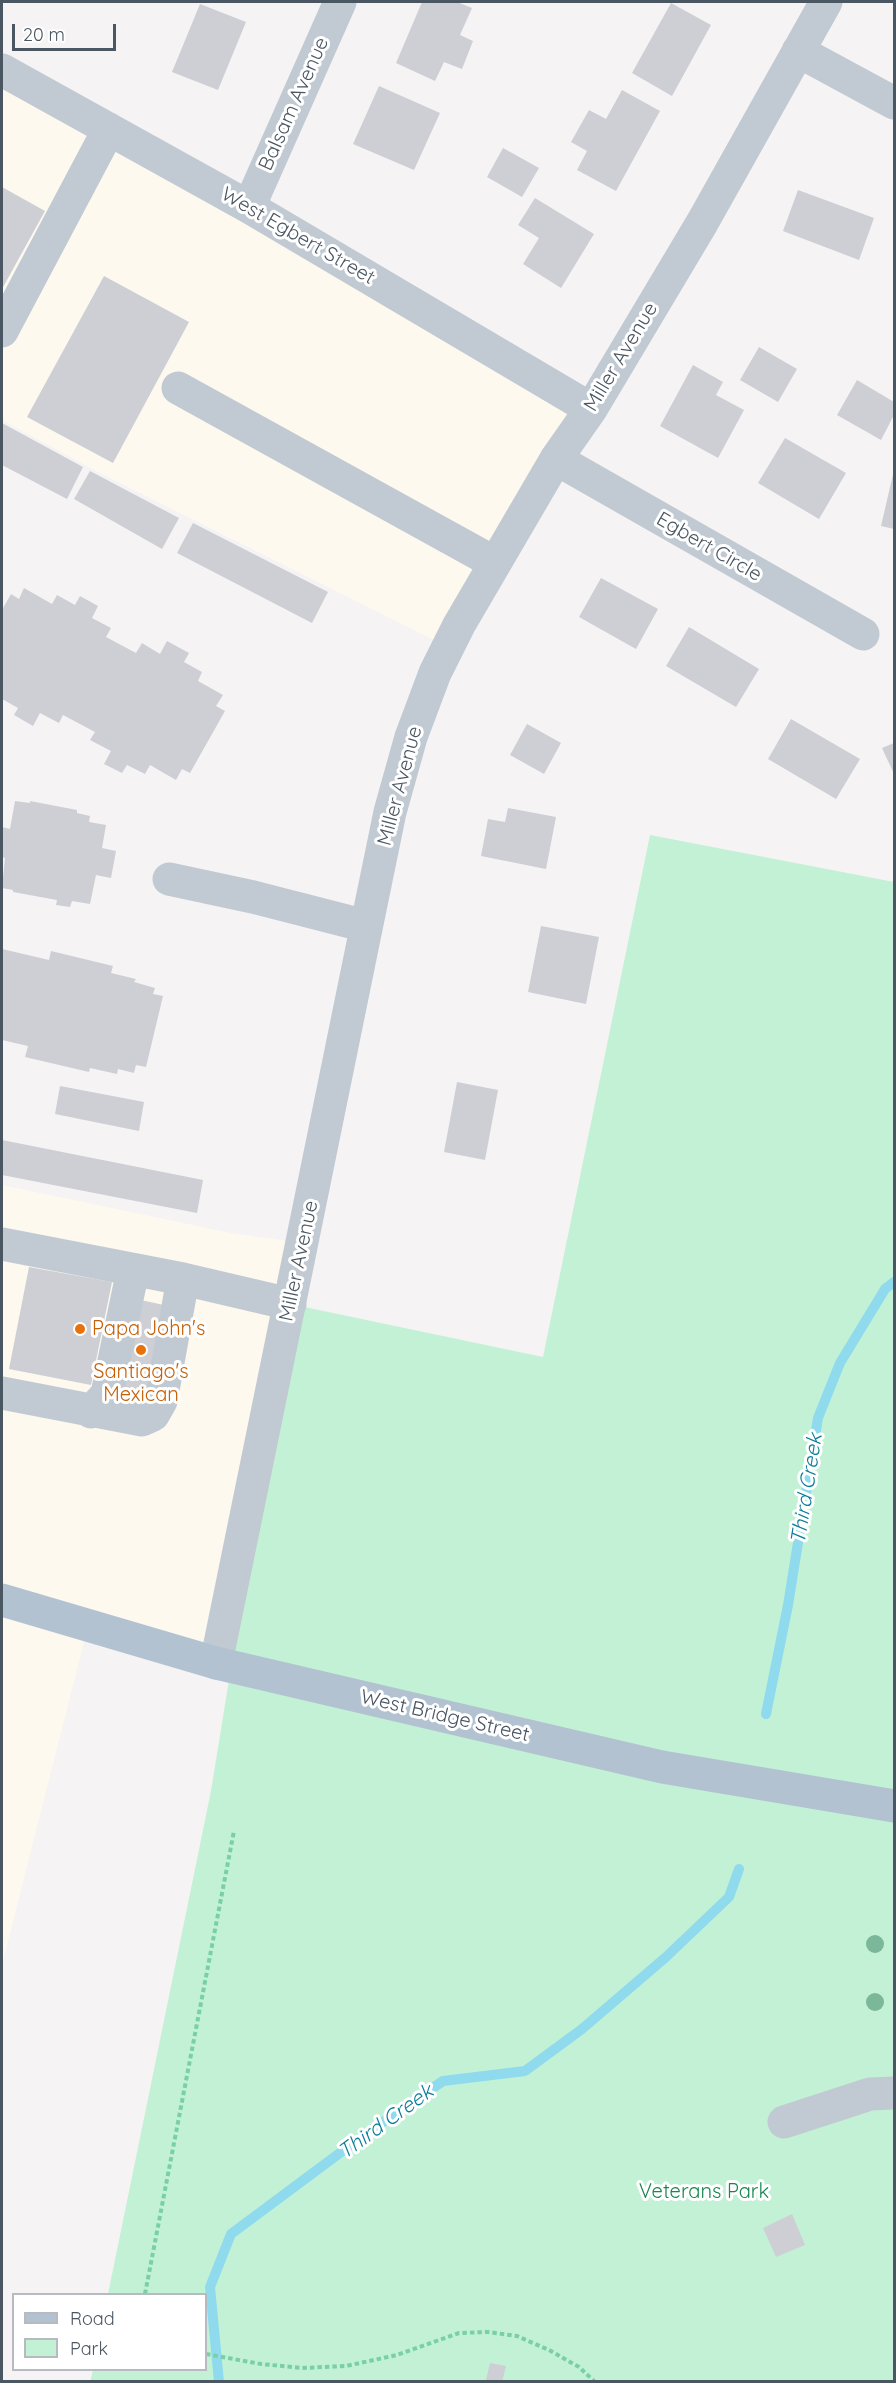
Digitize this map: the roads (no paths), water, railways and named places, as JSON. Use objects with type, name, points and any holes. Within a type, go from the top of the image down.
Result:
[{"type":"main road","name":"West Bridge Street","points":[[2,1600],[216,1663],[662,1767],[894,1806]]},
{"type":"street","name":"Balsam Avenue","points":[[249,207],[340,2]]},
{"type":"street","name":"Miller Avenue","points":[[216,1663],[390,812],[411,737],[435,673],[459,625],[556,459],[591,409],[702,223],[826,2]]},
{"type":"street","points":[[798,51],[894,103]]},
{"type":"street","name":"West Egbert Street","points":[[2,70],[249,207],[591,409]]},
{"type":"street","points":[[2,331],[109,129]]},
{"type":"street","points":[[178,388],[495,563]]},
{"type":"street","name":"Egbert Circle","points":[[556,459],[863,634]]},
{"type":"street","points":[[169,879],[253,897],[366,926]]},
{"type":"street","points":[[2,1248],[183,1279],[290,1304]]},
{"type":"street","points":[[91,1412],[107,1394],[133,1270]]},
{"type":"street","points":[[2,1393],[91,1412],[142,1420],[153,1415],[162,1401],[183,1279]]},
{"type":"street","points":[[784,2122],[870,2094],[894,2093]]},
{"type":"waterway","name":"Third Creek","points":[[766,1714],[788,1605],[818,1418],[840,1363],[885,1289],[894,1282]]},
{"type":"waterway","name":"Third Creek","points":[[219,2382],[210,2287],[231,2234],[364,2135],[443,2081],[525,2071],[582,2029],[666,1957],[729,1897],[739,1869]]},
{"type":"place","name":"Papa John's","points":[[80,1329]]},
{"type":"place","name":"Santiago's Mexican","points":[[141,1350]]},
{"type":"park label","name":"Veterans Park","points":[[704,2192]]}]
